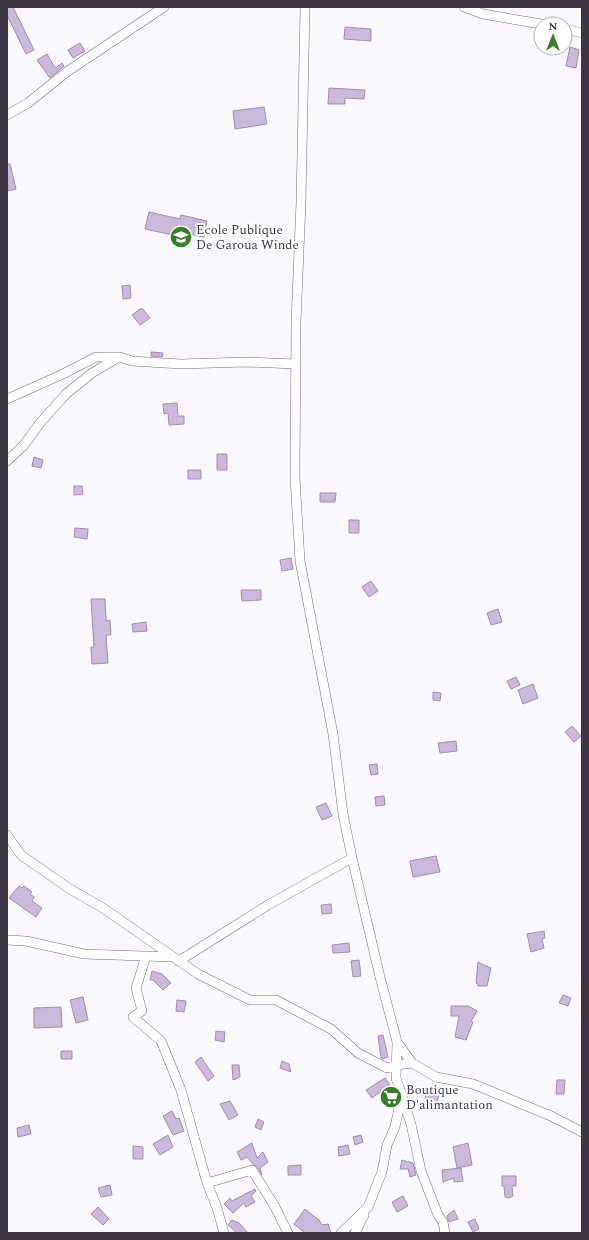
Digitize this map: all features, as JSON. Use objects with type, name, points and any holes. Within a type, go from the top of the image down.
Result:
[{"type":"street","points":[[7,115],[28,103],[68,71],[164,7]]},
{"type":"street","points":[[305,7],[296,364],[295,478],[300,561],[327,698],[343,814],[380,977],[397,1042],[396,1078],[411,1124],[421,1171],[438,1215],[443,1222],[444,1233]]},
{"type":"street","points":[[464,7],[483,14],[533,23]]},
{"type":"street","points":[[7,399],[63,374],[96,357],[120,357],[132,361],[181,364],[246,362],[296,364]]},
{"type":"street","points":[[7,461],[24,445],[40,423],[66,394],[92,373],[120,357]]},
{"type":"street","points":[[7,835],[21,855],[70,889],[103,908],[198,974],[250,1000],[276,1000],[331,1029],[358,1053],[387,1068],[412,1063]]},
{"type":"street","points":[[7,940],[26,941],[84,954],[146,956],[176,959],[352,858]]},
{"type":"street","points":[[146,956],[136,988],[142,1010],[133,1017],[161,1041],[182,1090],[192,1134],[224,1233]]},
{"type":"street","points":[[397,1042],[412,1063],[436,1076],[473,1084],[551,1116],[582,1132]]},
{"type":"street","points":[[355,1233],[368,1208],[382,1172],[387,1146],[395,1127],[402,1096]]},
{"type":"street","points":[[207,1183],[252,1170],[274,1205],[288,1233]]},
{"type":"street","points":[[341,1233],[368,1208]]},
{"type":"building","points":[[7,7],[13,7],[34,50],[26,54],[7,15]]},
{"type":"building","points":[[345,27],[371,29],[371,41],[344,39]]},
{"type":"building","points":[[80,43],[85,51],[73,58],[68,50]]},
{"type":"building","points":[[573,48],[579,50],[576,68],[566,66],[568,56],[573,56]]},
{"type":"building","points":[[47,54],[55,68],[62,63],[64,66],[50,78],[37,60]]},
{"type":"building","points":[[329,88],[365,90],[364,99],[345,98],[345,104],[328,104]]},
{"type":"building","points":[[264,107],[267,124],[235,129],[233,111]]},
{"type":"building","points":[[7,164],[10,164],[16,189],[8,191]]},
{"type":"building","points":[[149,212],[180,219],[181,215],[207,221],[204,237],[174,231],[173,235],[145,229]]},
{"type":"building","points":[[130,285],[131,298],[123,299],[122,286]]},
{"type":"building","points":[[140,309],[143,309],[150,318],[140,325],[132,315]]},
{"type":"building","points":[[151,352],[163,353],[162,357],[151,356]]},
{"type":"building","points":[[177,403],[178,416],[184,416],[184,424],[169,425],[168,413],[164,414],[163,404]]},
{"type":"building","points":[[217,454],[227,454],[227,470],[217,470]]},
{"type":"building","points":[[34,457],[43,460],[41,468],[32,466]]},
{"type":"building","points":[[188,470],[201,470],[201,479],[188,479]]},
{"type":"building","points":[[74,486],[82,486],[83,494],[74,495]]},
{"type":"building","points":[[320,493],[336,493],[335,502],[320,502]]},
{"type":"building","points":[[349,520],[359,520],[359,533],[349,533]]},
{"type":"building","points":[[75,528],[88,529],[87,539],[74,537]]},
{"type":"building","points":[[291,558],[293,569],[282,571],[280,560]]},
{"type":"building","points":[[371,581],[378,591],[369,597],[362,587]]},
{"type":"building","points":[[241,590],[261,590],[261,600],[242,601]]},
{"type":"building","points":[[91,599],[105,599],[106,621],[110,620],[111,635],[106,635],[108,663],[92,664],[91,647],[94,647]]},
{"type":"building","points":[[498,609],[502,622],[491,625],[487,613]]},
{"type":"building","points":[[146,622],[147,631],[133,632],[132,624]]},
{"type":"building","points":[[516,677],[520,685],[511,689],[507,681]]},
{"type":"building","points":[[533,684],[538,698],[523,704],[518,690]]},
{"type":"building","points":[[433,692],[441,693],[440,701],[433,700]]},
{"type":"building","points":[[572,726],[581,736],[574,742],[565,732]]},
{"type":"building","points":[[456,741],[457,751],[440,753],[438,743]]},
{"type":"building","points":[[377,764],[378,774],[371,775],[369,765]]},
{"type":"building","points":[[384,796],[385,805],[376,806],[375,797]]},
{"type":"building","points":[[326,803],[332,816],[322,820],[316,807]]},
{"type":"building","points":[[436,856],[440,872],[413,877],[410,861]]},
{"type":"building","points":[[19,886],[22,888],[24,886],[32,892],[30,894],[34,897],[32,901],[42,908],[36,917],[9,898]]},
{"type":"building","points":[[331,904],[332,913],[322,914],[321,905]]},
{"type":"building","points":[[544,931],[545,938],[542,939],[544,948],[531,952],[527,934]]},
{"type":"building","points":[[349,943],[350,952],[333,953],[332,945]]},
{"type":"building","points":[[359,960],[361,976],[353,977],[351,961]]},
{"type":"building","points":[[478,962],[491,968],[487,986],[478,986],[476,983]]},
{"type":"building","points":[[152,971],[162,974],[171,983],[163,990],[153,980],[150,980]]},
{"type":"building","points":[[563,995],[571,998],[568,1006],[559,1003]]},
{"type":"building","points":[[83,997],[88,1020],[76,1023],[70,1000]]},
{"type":"building","points":[[177,1000],[186,1001],[184,1012],[176,1011]]},
{"type":"building","points":[[451,1006],[468,1006],[477,1011],[471,1021],[473,1022],[466,1040],[455,1037],[459,1016],[451,1016]]},
{"type":"building","points":[[61,1007],[62,1027],[34,1028],[34,1008]]},
{"type":"building","points":[[216,1031],[225,1032],[224,1042],[215,1040]]},
{"type":"building","points":[[383,1035],[388,1057],[382,1059],[378,1036]]},
{"type":"building","points":[[61,1051],[72,1051],[72,1059],[61,1059]]},
{"type":"building","points":[[201,1057],[214,1076],[208,1081],[195,1062]]},
{"type":"building","points":[[282,1061],[289,1064],[291,1072],[280,1068]]},
{"type":"building","points":[[232,1065],[239,1065],[240,1077],[233,1080]]},
{"type":"building","points":[[385,1078],[390,1085],[372,1098],[366,1090]]},
{"type":"building","points":[[557,1080],[565,1080],[564,1094],[556,1094]]},
{"type":"building","points":[[427,1087],[440,1089],[436,1108],[424,1106]]},
{"type":"building","points":[[230,1101],[238,1115],[229,1120],[220,1104]]},
{"type":"building","points":[[172,1111],[176,1119],[179,1118],[184,1131],[173,1135],[163,1116]]},
{"type":"building","points":[[258,1119],[264,1122],[261,1130],[255,1127]]},
{"type":"building","points":[[29,1125],[31,1134],[18,1137],[17,1128]]},
{"type":"building","points":[[168,1135],[173,1147],[160,1155],[153,1144]]},
{"type":"building","points":[[361,1135],[363,1142],[355,1145],[353,1137]]},
{"type":"building","points":[[252,1143],[257,1158],[263,1152],[268,1162],[260,1168],[262,1175],[257,1167],[247,1157],[241,1160],[237,1152]]},
{"type":"building","points":[[468,1143],[472,1165],[457,1168],[453,1147]]},
{"type":"building","points":[[348,1145],[350,1154],[339,1156],[338,1147]]},
{"type":"building","points":[[133,1146],[143,1147],[143,1159],[133,1159]]},
{"type":"building","points":[[402,1160],[413,1163],[416,1175],[410,1177],[408,1169],[400,1169]]},
{"type":"building","points":[[301,1165],[301,1175],[288,1175],[288,1166]]},
{"type":"building","points":[[461,1168],[463,1181],[454,1182],[454,1178],[443,1182],[442,1170]]},
{"type":"building","points":[[502,1176],[516,1176],[516,1186],[512,1186],[513,1196],[509,1198],[505,1197],[504,1186],[502,1186]]},
{"type":"building","points":[[110,1185],[112,1195],[101,1197],[98,1188]]},
{"type":"building","points":[[255,1189],[256,1191],[251,1196],[255,1202],[246,1207],[244,1203],[233,1213],[224,1204],[230,1198],[232,1201]]},
{"type":"building","points":[[403,1196],[408,1206],[397,1212],[392,1202]]},
{"type":"building","points":[[98,1207],[109,1219],[103,1225],[91,1214]]},
{"type":"building","points":[[305,1209],[319,1220],[322,1225],[328,1224],[331,1233],[305,1233],[294,1224]]},
{"type":"building","points":[[454,1210],[458,1219],[449,1222],[447,1216]]},
{"type":"building","points":[[475,1219],[479,1229],[473,1232],[468,1222]]},
{"type":"building","points":[[232,1220],[239,1223],[248,1233],[235,1233],[235,1231],[228,1225]]},
{"type":"place","name":"Ecole Publique De Garoua Winde","points":[[181,237]]},
{"type":"place","name":"Boutique D'alimantation","points":[[391,1097]]}]
